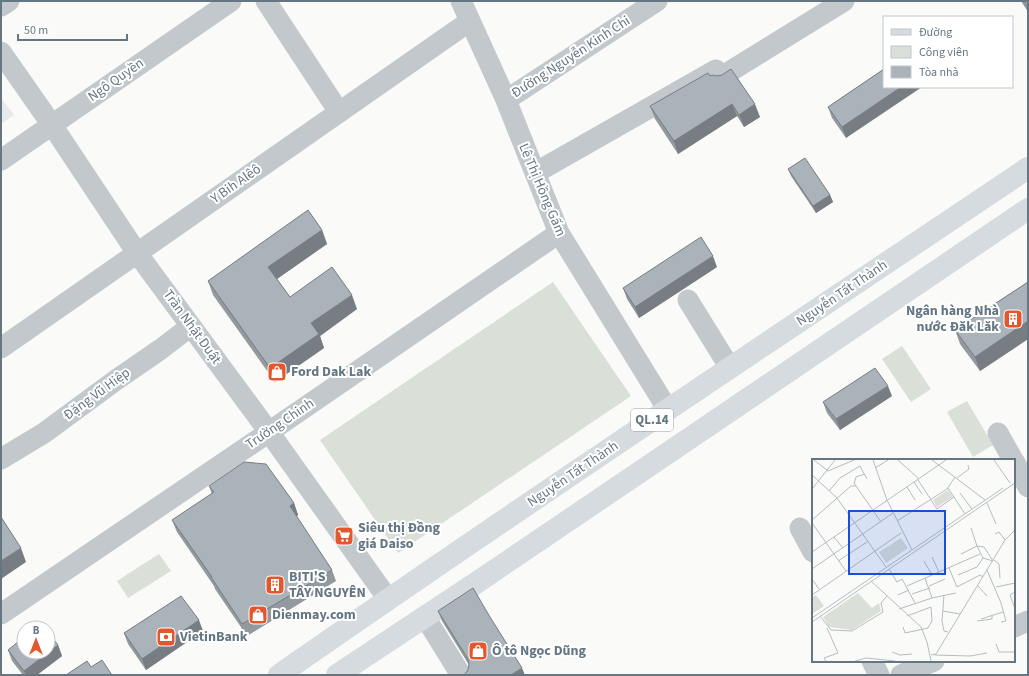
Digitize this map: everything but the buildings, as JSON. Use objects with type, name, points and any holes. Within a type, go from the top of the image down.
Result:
[{"type":"main road","name":"Nguyễn Tất Thành","points":[[279,675],[388,599],[1028,168]]},
{"type":"main road","name":"QL.14","points":[[337,675],[476,583],[1028,209]]},
{"type":"street","points":[[1,6],[9,1]]},
{"type":"street","name":"Ngô Quyền","points":[[1,160],[231,1]]},
{"type":"street","points":[[266,1],[339,112]]},
{"type":"street","name":"Lê Thị Hồng Gấm","points":[[460,1],[506,100],[558,233],[668,410]]},
{"type":"street","name":"Đường Nguyễn Kinh Chi","points":[[506,100],[657,1]]},
{"type":"street","points":[[535,174],[716,70],[721,77],[844,1]]},
{"type":"street","name":"Y Bih Alêô","points":[[1,348],[470,21]]},
{"type":"street","name":"Trần Nhật Duật","points":[[1,52],[52,125],[137,253],[269,432],[388,599]]},
{"type":"street","name":"Trường Chinh","points":[[1,614],[558,233]]},
{"type":"street","points":[[688,300],[730,368]]},
{"type":"street","name":"Đặng Vũ Hiệp","points":[[1,459],[44,433],[116,380],[162,349],[191,326]]},
{"type":"street","points":[[998,433],[1013,459]]},
{"type":"street","points":[[1015,463],[1028,487]]},
{"type":"street","points":[[800,528],[812,550]]},
{"type":"street","points":[[425,617],[461,675]]},
{"type":"street","points":[[1015,627],[1028,621]]},
{"type":"street","points":[[872,662],[879,675]]},
{"type":"street","points":[[901,675],[932,662]]},
{"type":"shaded area","points":[[1,98],[14,115],[1,124]]},
{"type":"green space","points":[[553,282],[631,396],[398,553],[320,440]]},
{"type":"green space","points":[[902,346],[931,389],[911,402],[882,359]]},
{"type":"green space","points":[[967,401],[993,445],[973,457],[947,412]]},
{"type":"green space","points":[[159,554],[171,571],[128,598],[117,581]]},
{"type":"place","name":"Ngân hàng Nhà nước Đăk Lăk","points":[[1013,319]]},
{"type":"place","name":"Ford Dak Lak","points":[[277,372]]},
{"type":"place","name":"Siêu thị Đồng giá Daiso","points":[[344,536]]},
{"type":"place","name":"BITI'S TÂY NGUYÊN","points":[[275,585]]},
{"type":"place","name":"Dienmay.com","points":[[258,615]]},
{"type":"place","name":"VietinBank","points":[[166,637]]},
{"type":"place","name":"Ô tô Ngọc Dũng","points":[[478,651]]}]
